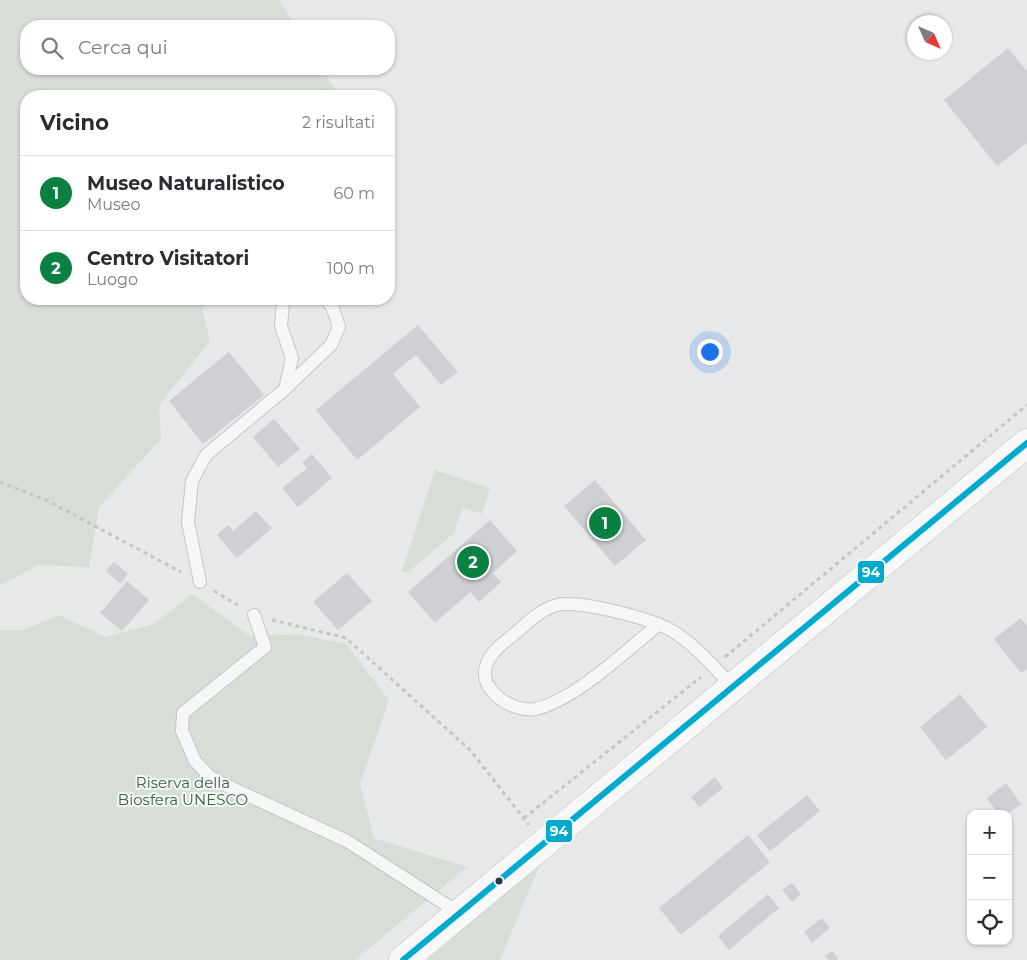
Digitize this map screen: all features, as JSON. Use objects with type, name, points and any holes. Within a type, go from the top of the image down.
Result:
[{"type":"street","points":[[403,960],[1027,442]]},
{"type":"lane","points":[[283,305],[282,326],[292,358],[285,389]]},
{"type":"lane","points":[[200,582],[188,522],[192,481],[206,455],[285,389],[331,345],[339,327],[331,305]]},
{"type":"lane","points":[[659,624],[586,682],[544,706],[528,710],[514,708],[502,700],[486,681],[486,666],[496,651],[529,621],[547,609],[566,604],[587,606],[659,624],[673,631],[686,641],[732,686]]},
{"type":"lane","points":[[254,615],[265,647],[183,713],[182,731],[195,761],[209,776],[221,783],[347,841],[459,914]]},
{"type":"path","points":[[524,818],[714,667],[1027,405]]},
{"type":"path","points":[[0,482],[46,500],[200,582],[254,615],[346,638],[470,750],[544,843]]},
{"type":"green space","points":[[0,0],[279,0],[292,20],[20,20],[20,75],[326,75],[335,90],[20,90],[20,305],[205,305],[202,309],[210,341],[159,405],[161,439],[99,507],[89,567],[39,565],[0,585]]},
{"type":"green space","points":[[435,470],[490,488],[482,514],[462,508],[454,533],[407,573],[402,571]]},
{"type":"green space","name":"Riserva della Biosfera UNESCO","points":[[192,594],[250,636],[297,634],[346,644],[389,700],[360,784],[374,838],[467,867],[355,960],[0,960],[0,630],[21,631],[59,615],[105,637],[154,624]]},
{"type":"green space","points":[[540,864],[500,960],[427,960]]},
{"type":"building","points":[[1008,48],[1027,71],[1027,143],[997,166],[944,100]]},
{"type":"building","points":[[418,325],[458,372],[441,385],[416,355],[393,374],[420,407],[357,460],[316,410]]},
{"type":"building","points":[[229,352],[264,395],[203,444],[169,401]]},
{"type":"building","points":[[274,419],[300,449],[278,467],[253,437]]},
{"type":"building","points":[[312,454],[332,478],[298,507],[282,488],[307,468],[302,462]]},
{"type":"building","points":[[595,480],[646,540],[615,566],[564,506]]},
{"type":"building","points":[[256,511],[272,528],[237,558],[217,535],[228,525],[233,531]]},
{"type":"building","points":[[490,520],[517,551],[493,573],[501,582],[479,602],[470,592],[435,623],[408,592]]},
{"type":"building","points":[[114,562],[128,574],[120,584],[106,571]]},
{"type":"building","points":[[347,573],[372,601],[338,630],[313,602]]},
{"type":"building","points":[[127,581],[149,600],[122,631],[100,613]]},
{"type":"building","points":[[1021,618],[1027,626],[1027,669],[1021,673],[994,639]]},
{"type":"building","points":[[960,694],[987,727],[946,760],[920,727]]},
{"type":"building","points":[[715,777],[723,788],[699,807],[691,797]]},
{"type":"building","points":[[1006,783],[1021,804],[1012,810],[995,810],[987,798]]},
{"type":"building","points":[[807,795],[820,811],[770,851],[757,835]]},
{"type":"building","points":[[748,835],[770,862],[681,935],[659,908]]},
{"type":"building","points":[[792,883],[801,894],[792,902],[782,890]]},
{"type":"building","points":[[768,894],[779,908],[729,950],[718,936]]},
{"type":"building","points":[[822,918],[830,928],[812,943],[804,932]]},
{"type":"building","points":[[832,951],[838,958],[836,960],[828,960],[825,956]]},
{"type":"transit line","name":"94","points":[[403,960],[1027,443]]},
{"type":"place","name":"Museo Naturalistico","points":[[605,523]]},
{"type":"place","name":"Centro Visitatori","points":[[473,562]]}]
